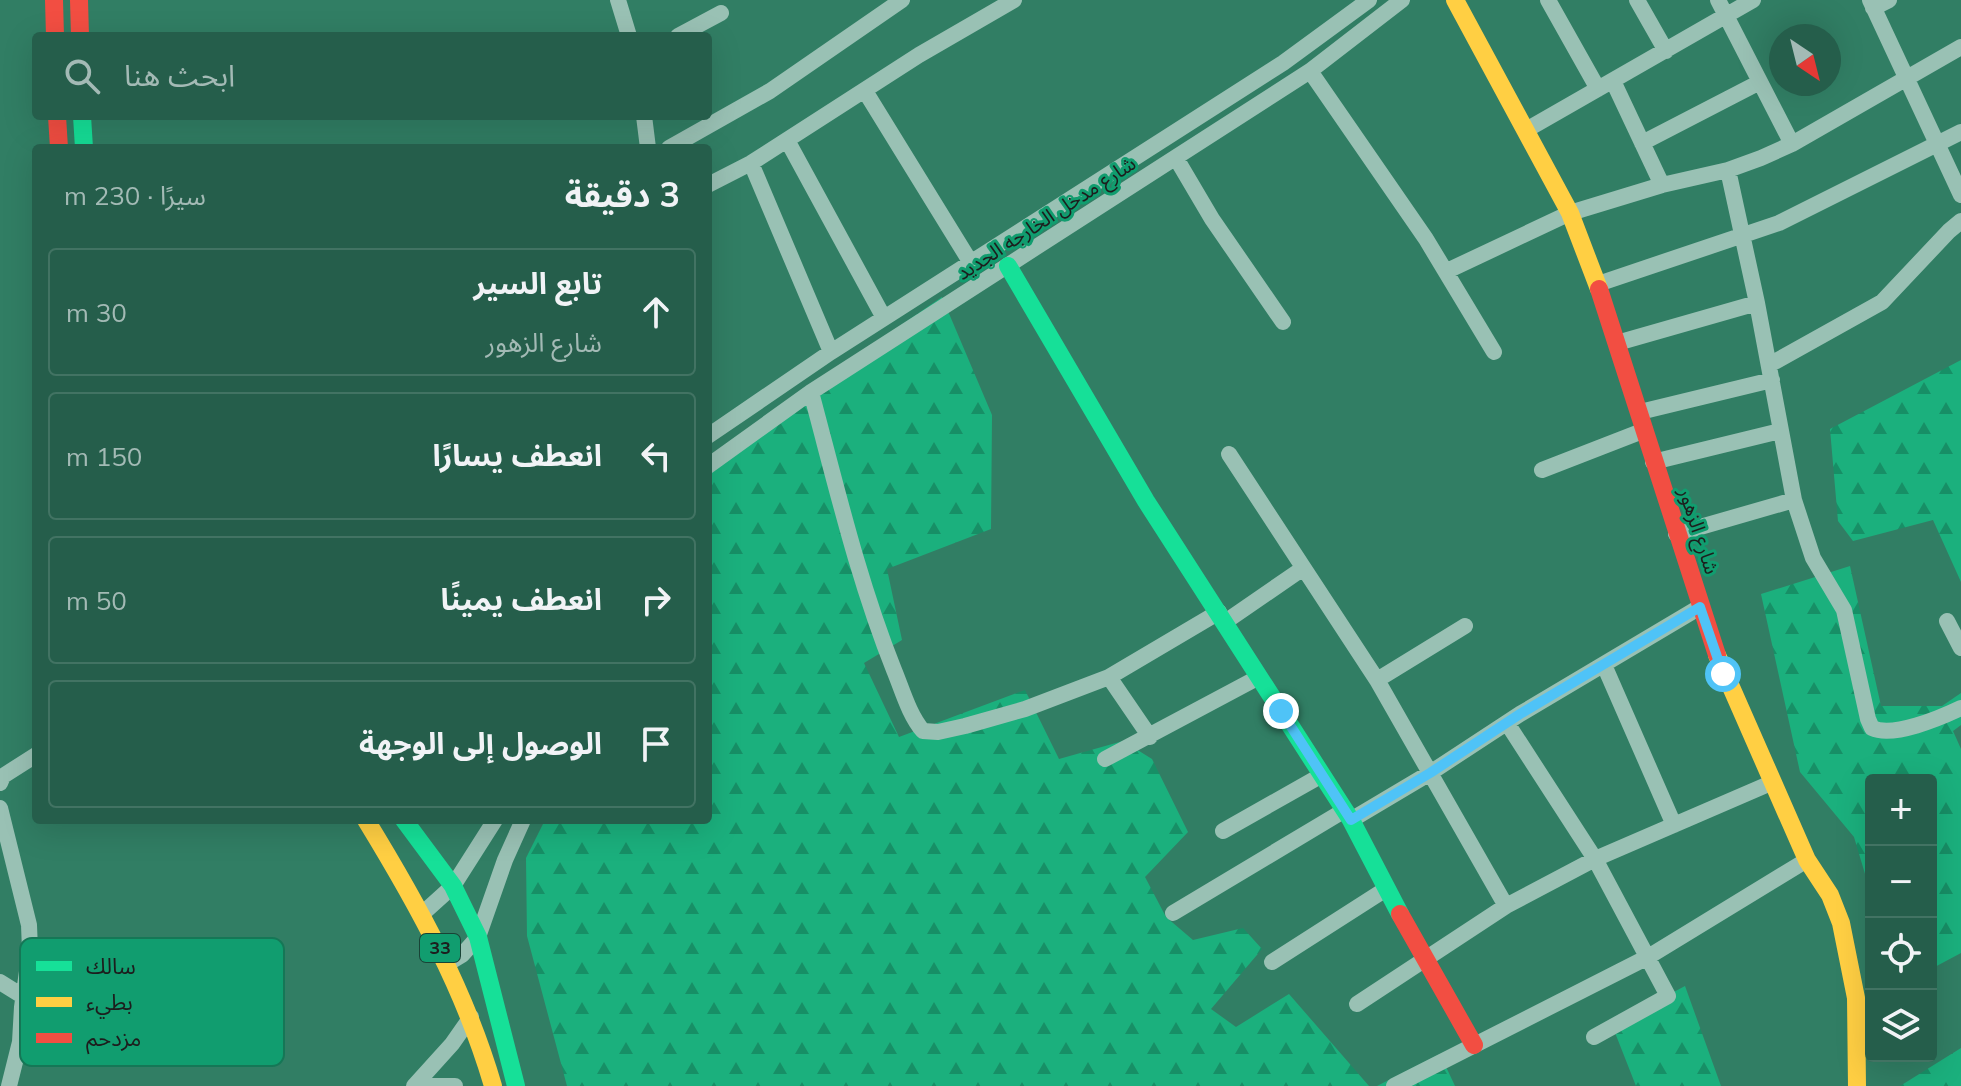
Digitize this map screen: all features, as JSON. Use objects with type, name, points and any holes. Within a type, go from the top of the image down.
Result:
[{"type":"main road","points":[[54,0],[55,32]]},
{"type":"main road","points":[[79,0],[80,32]]},
{"type":"main road","name":"شارع الزهور","points":[[1455,0],[1570,213],[1598,284],[1723,674],[1807,860],[1830,895],[1841,923],[1856,998],[1857,1086]]},
{"type":"main road","points":[[57,120],[59,144]]},
{"type":"main road","points":[[82,120],[84,144]]},
{"type":"main road","points":[[1008,266],[1122,461],[1348,815],[1474,1045]]},
{"type":"main road","name":"33","points":[[368,824],[422,914],[447,964],[471,1017],[493,1086]]},
{"type":"main road","name":"33","points":[[407,824],[453,886],[478,937],[516,1086]]},
{"type":"street","points":[[618,0],[628,32]]},
{"type":"street","points":[[676,144],[770,91],[902,0]]},
{"type":"street","points":[[712,183],[751,163],[919,55],[1014,0]]},
{"type":"street","name":"شارع مدخل الخارجه الجديد","points":[[712,431],[1283,63],[1369,0]]},
{"type":"street","name":"شارع مدخل الخارجه الجديد","points":[[712,463],[811,392],[1310,71],[1402,0]]},
{"type":"street","points":[[1548,0],[1598,89]]},
{"type":"street","points":[[1637,0],[1666,51]]},
{"type":"street","points":[[1718,0],[1792,144]]},
{"type":"street","points":[[1526,130],[1753,0]]},
{"type":"street","points":[[1877,3],[1907,79],[1961,195]]},
{"type":"street","points":[[685,32],[721,13]]},
{"type":"street","points":[[1447,271],[1570,213],[1662,185],[1728,170],[1792,144],[1961,47]]},
{"type":"street","points":[[1310,71],[1447,271],[1494,352]]},
{"type":"street","points":[[1613,81],[1662,185]]},
{"type":"street","points":[[1642,143],[1760,82]]},
{"type":"street","points":[[865,91],[971,263]]},
{"type":"street","points":[[644,120],[648,144]]},
{"type":"street","points":[[1598,284],[1806,211],[1961,132]]},
{"type":"street","points":[[787,140],[884,318]]},
{"type":"street","points":[[1176,158],[1212,219],[1283,322]]},
{"type":"street","points":[[751,163],[831,352]]},
{"type":"street","points":[[1728,170],[1794,500],[1813,558],[1844,610],[1872,728],[1883,732],[1905,728],[1961,708]]},
{"type":"street","points":[[1542,470],[1642,421],[1770,372],[1882,302],[1961,221]]},
{"type":"street","points":[[1617,343],[1757,303]]},
{"type":"street","points":[[811,392],[857,561],[883,642],[923,731],[938,732],[1025,709],[1109,677],[1222,617],[1302,569]]},
{"type":"street","points":[[1653,462],[1780,431]]},
{"type":"street","points":[[1229,454],[1377,680],[1506,906]]},
{"type":"street","points":[[1676,534],[1794,500]]},
{"type":"street","points":[[1173,913],[1430,773],[1700,607]]},
{"type":"street","points":[[1947,621],[1961,648]]},
{"type":"street","points":[[1377,680],[1465,626]]},
{"type":"street","points":[[1604,665],[1674,825]]},
{"type":"street","points":[[1109,677],[1150,737]]},
{"type":"street","points":[[1105,759],[1259,677]]},
{"type":"street","points":[[1507,723],[1595,859],[1668,996],[1594,1037]]},
{"type":"street","points":[[0,783],[3,776],[32,758]]},
{"type":"street","points":[[1223,831],[1322,775]]},
{"type":"street","points":[[1357,1004],[1506,906],[1595,859],[1771,783]]},
{"type":"street","points":[[0,808],[30,938]]},
{"type":"street","points":[[422,914],[453,886],[492,824]]},
{"type":"street","points":[[447,964],[462,955],[478,937],[521,824]]},
{"type":"street","points":[[1394,1086],[1648,957],[1807,860]]},
{"type":"street","points":[[1272,962],[1386,889]]},
{"type":"street","points":[[0,982],[20,994]]},
{"type":"street","points":[[414,1086],[452,1044],[471,1017]]},
{"type":"street","points":[[9,1086],[20,1042]]},
{"type":"street","points":[[430,1086],[455,1086]]},
{"type":"green space","points":[[942,297],[992,415],[991,529],[887,569],[902,640],[864,663],[899,737],[1025,690],[1059,759],[1123,741],[1152,759],[1188,832],[1145,877],[1166,917],[1193,940],[1243,928],[1262,949],[1211,1009],[1236,1027],[1289,994],[1369,1086],[567,1086],[527,936],[526,858],[543,824],[712,824],[712,468],[732,441]]},
{"type":"green space","points":[[1961,360],[1961,582],[1933,520],[1853,541],[1838,521],[1830,429]]},
{"type":"green space","points":[[1850,566],[1881,706],[1942,706],[1961,693],[1961,725],[1953,731],[1961,749],[1961,953],[1937,966],[1937,774],[1865,774],[1865,874],[1854,837],[1800,772],[1761,594]]},
{"type":"green space","points":[[1685,986],[1721,1086],[1636,1086],[1612,1025]]},
{"type":"green space","points":[[1961,1048],[1961,1086],[1900,1086]]},
{"type":"green space","points":[[1440,1054],[1455,1086],[1377,1086]]},
{"type":"traffic: fast","points":[[82,120],[84,144]]},
{"type":"traffic: fast","points":[[1008,266],[1146,501],[1351,820],[1400,914]]},
{"type":"traffic: fast","points":[[407,824],[453,886],[478,937],[516,1086]]},
{"type":"traffic: slow","points":[[1455,0],[1570,213],[1599,289]]},
{"type":"traffic: slow","points":[[1717,655],[1807,860],[1830,895],[1841,923],[1856,998],[1857,1086]]},
{"type":"traffic: slow","points":[[368,824],[404,884],[454,982],[493,1086]]},
{"type":"traffic: jam","points":[[54,0],[55,32]]},
{"type":"traffic: jam","points":[[79,0],[80,32]]},
{"type":"traffic: jam","points":[[57,120],[59,144]]},
{"type":"traffic: jam","points":[[1599,289],[1717,655]]},
{"type":"traffic: jam","points":[[1400,914],[1474,1045]]},
{"type":"route","points":[[1281,711],[1351,820],[1520,714],[1700,607],[1723,674]]}]
